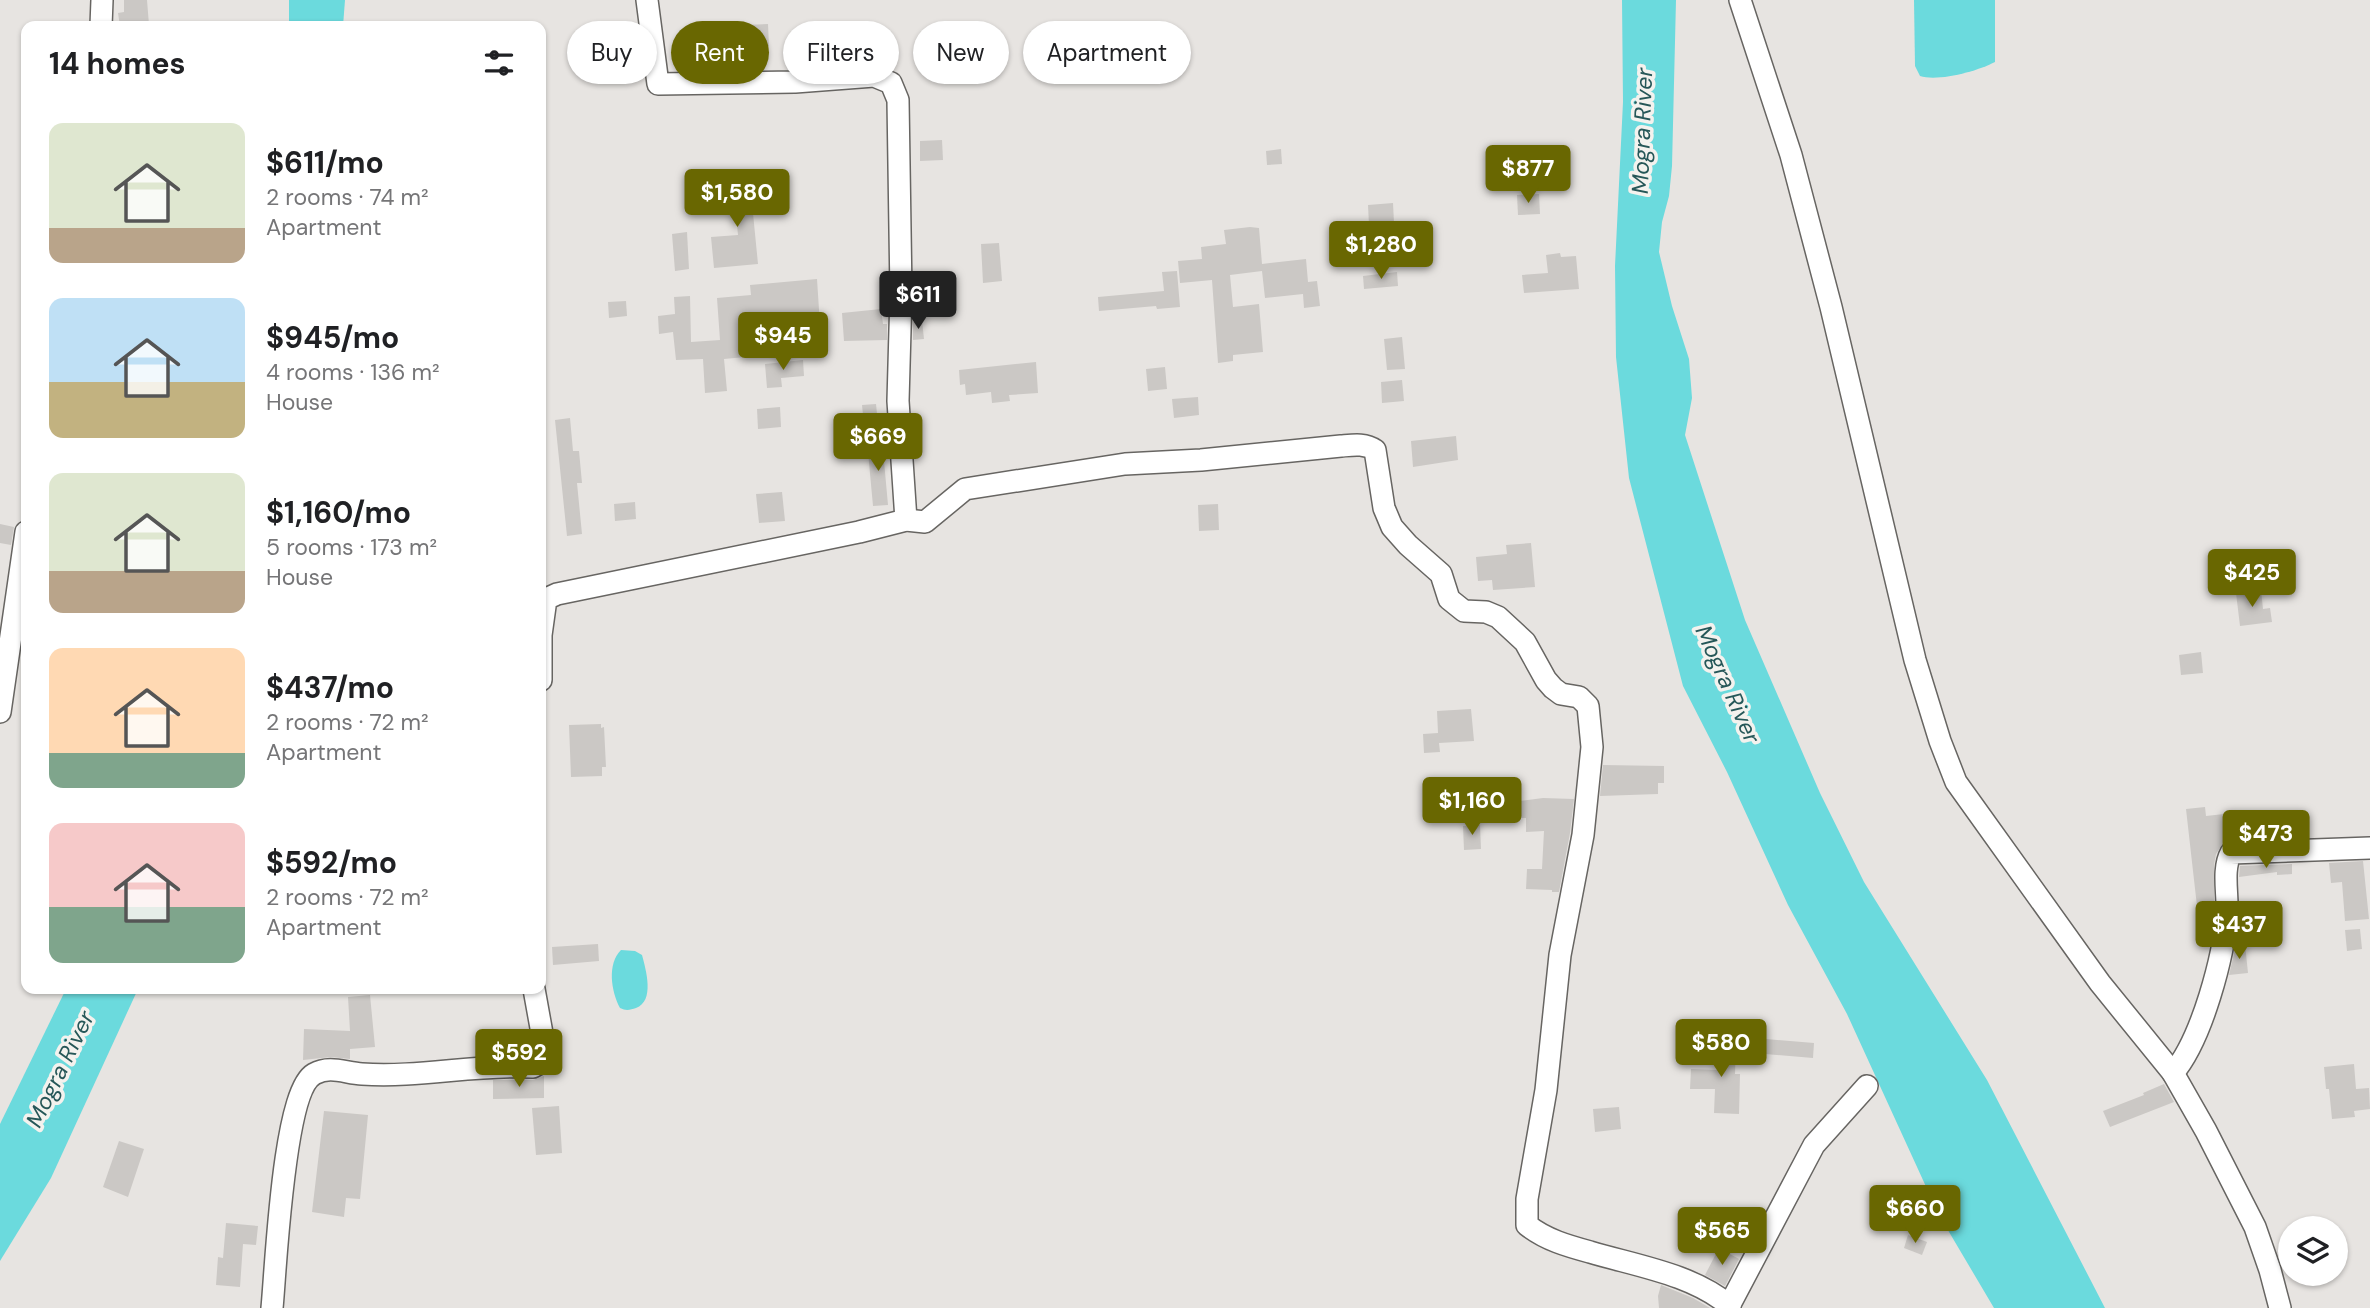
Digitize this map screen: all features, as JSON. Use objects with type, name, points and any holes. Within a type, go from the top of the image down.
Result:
[{"type":"street","points":[[101,21],[102,0]]},
{"type":"street","points":[[647,0],[658,84],[795,82],[874,76],[891,83],[898,100],[901,294],[898,401],[906,520]]},
{"type":"street","points":[[1740,0],[1791,155],[1831,307],[1915,660],[1940,741],[1956,782],[2100,983],[2174,1073],[2207,1131],[2255,1227],[2280,1308]]},
{"type":"street","points":[[546,599],[556,594],[906,520],[925,522],[965,489],[1125,464],[1341,446],[1361,445],[1376,450],[1384,508],[1392,527],[1441,574],[1449,599],[1464,611],[1486,612],[1498,617],[1525,642],[1553,688],[1561,694],[1579,697],[1588,706],[1592,747],[1583,835],[1560,955],[1546,1090],[1527,1199],[1527,1225],[1541,1236],[1571,1247],[1678,1278],[1715,1293],[1729,1307],[1814,1145],[1867,1086]]},
{"type":"street","points":[[0,712],[21,567]]},
{"type":"street","points":[[2174,1073],[2186,1058],[2215,979],[2227,913],[2227,862],[2231,853],[2370,848]]},
{"type":"street","points":[[272,1308],[289,1138],[300,1091],[313,1075],[332,1069],[362,1074],[533,1067],[540,1063],[545,1051],[535,994]]},
{"type":"water","points":[[289,0],[345,0],[343,21],[289,21]]},
{"type":"water","name":"Mogra River","points":[[1622,0],[1676,0],[1672,166],[1659,252],[1689,359],[1692,398],[1685,435],[1745,620],[1820,793],[1864,882],[1987,1080],[2105,1308],[1994,1308],[1939,1215],[1847,1014],[1788,905],[1727,772],[1683,686],[1629,478],[1616,357],[1615,266],[1623,102]]},
{"type":"water","points":[[1914,0],[1995,0],[1995,62],[1958,75],[1937,78],[1920,76],[1915,66]]},
{"type":"water","points":[[621,950],[635,951],[642,955],[647,977],[646,999],[630,1010],[620,1008],[614,994],[612,970]]},
{"type":"water","name":"Mogra River","points":[[64,994],[136,994],[51,1178],[0,1261],[0,1124]]},
{"type":"building","points":[[124,0],[147,0],[149,21],[119,21],[118,13],[124,12]]},
{"type":"building","points":[[942,140],[943,160],[920,161],[920,141]]},
{"type":"building","points":[[1281,149],[1282,164],[1267,165],[1266,151]]},
{"type":"building","points":[[750,183],[758,264],[714,268],[711,237],[738,235],[735,205],[718,206],[716,187]]},
{"type":"building","points":[[1539,194],[1540,214],[1518,215],[1517,195]]},
{"type":"building","points":[[1393,203],[1394,223],[1369,225],[1368,205]]},
{"type":"building","points":[[1259,228],[1262,264],[1306,259],[1308,282],[1317,281],[1320,306],[1304,308],[1303,294],[1265,298],[1262,271],[1230,275],[1233,307],[1259,304],[1263,352],[1233,355],[1233,361],[1218,363],[1212,280],[1180,283],[1178,261],[1202,259],[1201,247],[1226,244],[1224,230]]},
{"type":"building","points":[[687,232],[689,269],[675,271],[672,234]]},
{"type":"building","points":[[999,243],[1002,281],[983,283],[981,244]]},
{"type":"building","points":[[1560,253],[1561,257],[1576,256],[1579,289],[1524,293],[1522,275],[1548,273],[1546,255]]},
{"type":"building","points":[[1177,271],[1180,307],[1157,309],[1156,306],[1099,311],[1098,297],[1164,291],[1162,272]]},
{"type":"building","points":[[1397,272],[1398,286],[1364,289],[1363,276]]},
{"type":"building","points":[[817,279],[820,325],[809,326],[809,334],[795,335],[794,332],[754,336],[756,356],[724,359],[727,391],[705,393],[703,359],[676,360],[673,332],[659,334],[658,316],[675,314],[674,297],[690,296],[691,342],[720,340],[717,298],[751,295],[750,285]]},
{"type":"building","points":[[626,301],[627,316],[609,318],[608,302]]},
{"type":"building","points":[[881,309],[883,324],[887,324],[887,340],[844,341],[842,313]]},
{"type":"building","points":[[922,321],[924,339],[913,340],[913,322]]},
{"type":"building","points":[[1402,337],[1405,369],[1387,370],[1384,339]]},
{"type":"building","points":[[803,360],[804,376],[781,378],[782,387],[767,388],[765,364]]},
{"type":"building","points":[[1036,362],[1038,393],[1009,395],[1010,401],[992,403],[991,392],[966,395],[965,384],[960,385],[959,370]]},
{"type":"building","points":[[1165,367],[1167,389],[1148,391],[1146,369]]},
{"type":"building","points":[[1402,380],[1404,401],[1382,403],[1381,382]]},
{"type":"building","points":[[1198,397],[1199,415],[1174,418],[1172,399]]},
{"type":"building","points":[[876,404],[878,423],[864,425],[862,405]]},
{"type":"building","points":[[780,407],[781,427],[758,429],[757,409]]},
{"type":"building","points":[[570,418],[573,451],[579,451],[582,483],[577,483],[582,534],[567,536],[555,420]]},
{"type":"building","points":[[1456,436],[1458,460],[1413,467],[1411,441]]},
{"type":"building","points":[[882,439],[888,505],[873,506],[867,441]]},
{"type":"building","points":[[782,492],[785,521],[759,523],[756,494]]},
{"type":"building","points":[[635,502],[636,519],[615,521],[614,504]]},
{"type":"building","points":[[1218,504],[1219,530],[1199,531],[1198,505]]},
{"type":"building","points":[[0,524],[14,527],[11,545],[0,543]]},
{"type":"building","points":[[1531,543],[1535,587],[1493,590],[1492,580],[1478,581],[1476,557],[1507,554],[1506,545]]},
{"type":"building","points":[[2261,590],[2263,609],[2270,608],[2272,622],[2240,626],[2236,593]]},
{"type":"building","points":[[2201,652],[2203,673],[2181,675],[2179,655]]},
{"type":"building","points":[[1471,709],[1474,741],[1439,743],[1440,752],[1424,753],[1423,734],[1438,733],[1437,711]]},
{"type":"building","points":[[601,724],[601,728],[604,727],[606,767],[602,767],[602,776],[571,777],[569,725]]},
{"type":"building","points":[[1603,765],[1664,766],[1664,783],[1658,783],[1658,794],[1600,796]]},
{"type":"building","points":[[1543,798],[1574,799],[1559,892],[1526,889],[1527,869],[1542,869],[1544,831],[1526,832],[1526,818],[1521,818],[1520,801]]},
{"type":"building","points":[[2205,807],[2206,816],[2251,811],[2252,822],[2274,819],[2276,835],[2289,834],[2289,838],[2231,840],[2223,843],[2216,854],[2214,865],[2214,911],[2210,940],[2198,941],[2199,924],[2186,809]]},
{"type":"building","points":[[1480,825],[1481,849],[1464,850],[1463,826]]},
{"type":"building","points":[[2363,861],[2369,919],[2345,921],[2342,882],[2331,883],[2329,863]]},
{"type":"building","points":[[2292,864],[2292,874],[2277,875],[2277,872],[2239,877],[2240,866]]},
{"type":"building","points":[[2360,929],[2362,949],[2347,951],[2345,930]]},
{"type":"building","points":[[598,944],[599,961],[553,965],[552,947]]},
{"type":"building","points":[[2245,944],[2248,973],[2229,975],[2236,945]]},
{"type":"building","points":[[370,995],[375,1047],[350,1049],[350,1059],[331,1057],[303,1060],[304,1029],[350,1031],[348,997]]},
{"type":"building","points":[[1719,1038],[1736,1039],[1735,1074],[1740,1074],[1739,1114],[1714,1113],[1715,1089],[1690,1089],[1691,1069],[1718,1070]]},
{"type":"building","points":[[1766,1039],[1814,1043],[1813,1058],[1765,1054]]},
{"type":"building","points":[[2354,1064],[2356,1089],[2369,1088],[2370,1109],[2354,1111],[2355,1117],[2332,1119],[2324,1067]]},
{"type":"building","points":[[544,1076],[544,1098],[493,1099],[493,1080],[533,1080]]},
{"type":"building","points":[[2164,1084],[2174,1102],[2110,1127],[2103,1111]]},
{"type":"building","points":[[559,1106],[562,1153],[536,1155],[532,1108]]},
{"type":"building","points":[[1619,1107],[1621,1129],[1595,1132],[1593,1109]]},
{"type":"building","points":[[324,1111],[368,1115],[360,1199],[346,1198],[344,1217],[312,1212]]},
{"type":"building","points":[[119,1141],[144,1149],[128,1197],[103,1187]]},
{"type":"building","points":[[226,1223],[258,1226],[256,1245],[243,1244],[240,1287],[216,1285],[218,1257],[223,1258]]},
{"type":"building","points":[[1908,1235],[1927,1242],[1922,1255],[1904,1248]]},
{"type":"building","points":[[1719,1248],[1739,1259],[1725,1286],[1705,1275]]},
{"type":"building","points":[[1661,1285],[1693,1298],[1710,1308],[1659,1308]]}]
